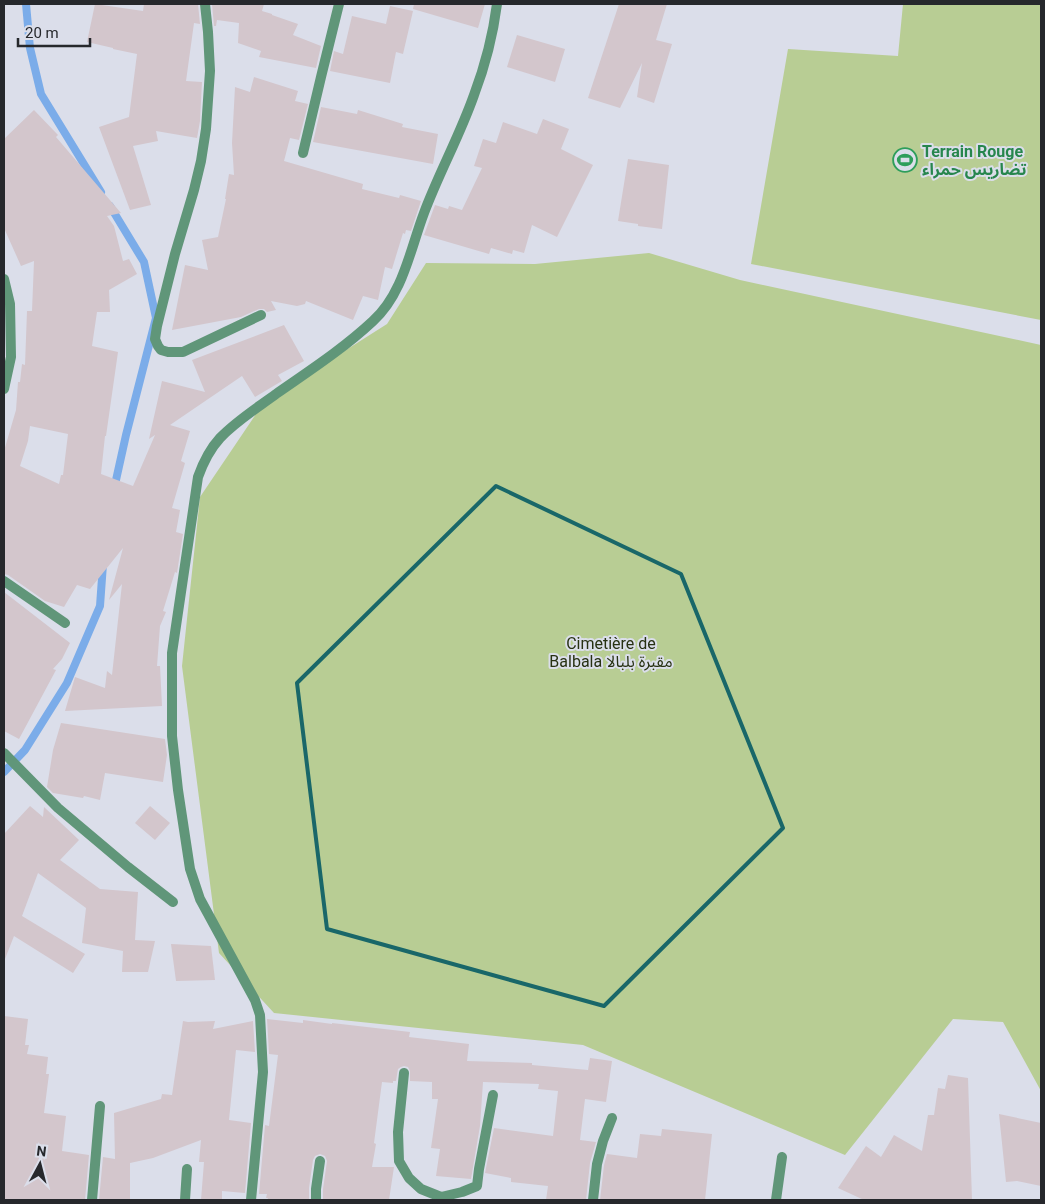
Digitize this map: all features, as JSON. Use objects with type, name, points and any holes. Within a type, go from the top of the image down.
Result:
[{"type":"street","points":[[205,4],[210,71],[205,137],[194,190],[175,254],[157,326],[156,339],[161,350],[183,352],[261,314]]},
{"type":"street","points":[[303,153],[339,4]]},
{"type":"street","points":[[251,1200],[263,1072],[260,1015],[255,1000],[200,899],[190,869],[172,736],[172,653],[198,477],[205,458],[220,439],[248,414],[358,334],[388,304],[399,284],[424,212],[474,96],[486,59],[495,22],[497,4]]},
{"type":"street","points":[[4,279],[10,304],[4,389]]},
{"type":"street","points":[[4,581],[65,623]]},
{"type":"street","points":[[5,754],[58,808],[128,868],[173,902]]},
{"type":"street","points":[[404,1073],[398,1132],[399,1161],[410,1178],[421,1189],[441,1198],[477,1186],[493,1095]]},
{"type":"street","points":[[92,1200],[100,1106]]},
{"type":"street","points":[[593,1200],[602,1141],[612,1118]]},
{"type":"street","points":[[776,1200],[782,1157]]},
{"type":"street","points":[[316,1200],[320,1161]]},
{"type":"street","points":[[185,1200],[187,1169]]},
{"type":"highlighted area","points":[[496,486],[681,574],[783,828],[604,1006],[327,929],[297,683]]},
{"type":"green space","name":"Terrain Rouge تضاريس حمراء","points":[[903,4],[1041,4],[1041,320],[751,264],[788,49],[898,56]]},
{"type":"green space","name":"Cimetière de Balbala مقبرة بلبالا","points":[[649,253],[740,280],[1041,345],[1041,1091],[1003,1022],[953,1019],[845,1155],[583,1045],[274,1013],[219,953],[182,666],[200,497],[264,402],[387,324],[426,263],[535,264]]},
{"type":"building","points":[[95,4],[143,11],[144,4],[198,4],[200,24],[194,23],[186,81],[202,82],[197,138],[156,131],[158,141],[133,146],[151,205],[130,210],[99,127],[129,117],[137,54],[87,42]]},
{"type":"building","points":[[212,4],[264,4],[262,11],[298,24],[293,35],[321,46],[316,68],[259,57],[261,51],[238,43],[239,23],[217,20],[216,26],[214,26]]},
{"type":"building","points":[[414,4],[485,4],[478,28],[413,9]]},
{"type":"building","points":[[619,4],[667,4],[656,40],[672,44],[654,103],[637,97],[642,63],[620,108],[588,98]]},
{"type":"building","points":[[390,6],[413,11],[403,54],[396,52],[390,83],[330,71],[334,51],[343,54],[352,16],[386,24]]},
{"type":"building","points":[[517,35],[565,49],[555,82],[507,67]]},
{"type":"building","points":[[254,77],[298,91],[295,101],[308,104],[299,140],[290,138],[284,161],[363,184],[362,189],[399,198],[400,195],[421,201],[411,231],[406,230],[405,234],[403,233],[392,269],[385,267],[378,300],[363,296],[353,320],[306,301],[305,304],[297,306],[271,301],[276,310],[267,312],[264,309],[259,309],[241,317],[172,330],[185,265],[208,270],[202,240],[218,237],[229,174],[234,175],[232,143],[235,87],[250,92]]},
{"type":"building","points":[[321,107],[357,114],[358,110],[403,124],[402,127],[438,134],[433,164],[313,142]]},
{"type":"building","points":[[34,110],[58,135],[56,137],[121,213],[107,216],[114,226],[123,261],[129,259],[137,274],[109,290],[110,312],[97,312],[92,346],[118,352],[101,474],[133,486],[155,435],[149,439],[162,381],[205,392],[192,360],[284,325],[304,361],[278,375],[282,381],[255,397],[242,376],[170,425],[190,431],[181,461],[185,463],[172,508],[180,510],[176,532],[183,534],[177,573],[175,572],[163,611],[166,612],[160,626],[157,666],[160,666],[162,706],[65,711],[75,677],[105,688],[107,671],[112,675],[122,584],[109,600],[123,548],[90,589],[77,585],[64,607],[45,601],[4,574],[4,451],[16,410],[18,382],[20,382],[22,364],[25,365],[27,311],[32,311],[34,261],[21,266],[4,228],[4,139]],"holes":[[[30,426],[68,434],[63,475],[61,475],[59,484],[20,466],[28,441]]]},
{"type":"building","points":[[543,119],[569,129],[561,149],[593,165],[557,237],[532,225],[524,253],[513,250],[512,254],[491,248],[489,254],[424,235],[435,205],[448,209],[449,206],[462,210],[482,168],[474,166],[483,139],[496,143],[503,122],[537,134]]},
{"type":"building","points":[[628,159],[669,165],[662,229],[618,221]]},
{"type":"building","points":[[4,592],[70,643],[62,659],[53,669],[56,670],[19,739],[4,731]]},
{"type":"building","points":[[61,723],[165,739],[167,755],[163,782],[105,773],[100,800],[84,796],[83,798],[53,793],[47,787],[53,750]]},
{"type":"building","points":[[30,806],[43,817],[44,807],[79,840],[60,860],[100,889],[138,892],[135,940],[155,941],[148,972],[122,972],[123,951],[82,943],[86,908],[38,873],[22,916],[85,954],[73,973],[14,936],[4,958],[4,834]]},
{"type":"building","points":[[150,806],[170,823],[155,840],[135,823]]},
{"type":"building","points":[[171,944],[211,946],[215,980],[176,981]]},
{"type":"building","points":[[4,1016],[28,1019],[25,1045],[29,1045],[27,1054],[48,1057],[46,1074],[49,1074],[44,1113],[66,1116],[62,1151],[89,1155],[85,1200],[4,1200]]},
{"type":"building","points":[[267,1019],[303,1023],[303,1020],[410,1032],[409,1037],[469,1044],[467,1061],[532,1063],[532,1065],[588,1070],[590,1058],[612,1061],[606,1102],[585,1099],[580,1140],[596,1142],[590,1163],[586,1200],[546,1200],[548,1186],[511,1182],[511,1178],[485,1173],[494,1128],[553,1136],[558,1091],[538,1089],[539,1084],[483,1082],[480,1126],[471,1179],[436,1176],[440,1149],[431,1148],[438,1099],[432,1099],[432,1082],[410,1081],[410,1071],[408,1067],[404,1066],[398,1069],[396,1081],[393,1081],[393,1083],[382,1082],[374,1143],[376,1144],[372,1167],[394,1167],[389,1200],[323,1200],[327,1161],[325,1156],[320,1154],[315,1156],[313,1160],[309,1200],[267,1200],[267,1194],[259,1194],[265,1125],[269,1126],[278,1055],[269,1054]]},
{"type":"building","points":[[183,1021],[215,1021],[213,1029],[253,1021],[255,1052],[236,1050],[229,1120],[251,1123],[245,1193],[222,1191],[222,1200],[201,1200],[204,1162],[199,1162],[201,1140],[153,1158],[130,1163],[130,1200],[99,1200],[103,1157],[115,1159],[114,1113],[161,1099],[162,1094],[172,1095]]},
{"type":"building","points":[[948,1075],[968,1078],[972,1200],[864,1200],[838,1188],[866,1146],[881,1157],[894,1135],[922,1151],[928,1115],[934,1115],[938,1088],[945,1089]]},
{"type":"building","points":[[999,1114],[1041,1123],[1041,1186],[1017,1181],[1006,1182]]},
{"type":"building","points":[[662,1129],[712,1134],[705,1200],[600,1200],[607,1154],[637,1158],[640,1134],[661,1136]]},
{"type":"waterway","points":[[26,4],[30,48],[41,94],[101,192]]},
{"type":"waterway","points":[[110,206],[144,262],[156,318],[114,489]]},
{"type":"waterway","points":[[4,772],[25,750],[67,683],[100,606],[103,564]]},
{"type":"place","name":"Terrain Rouge تضاريس حمراء","points":[[905,160]]}]
